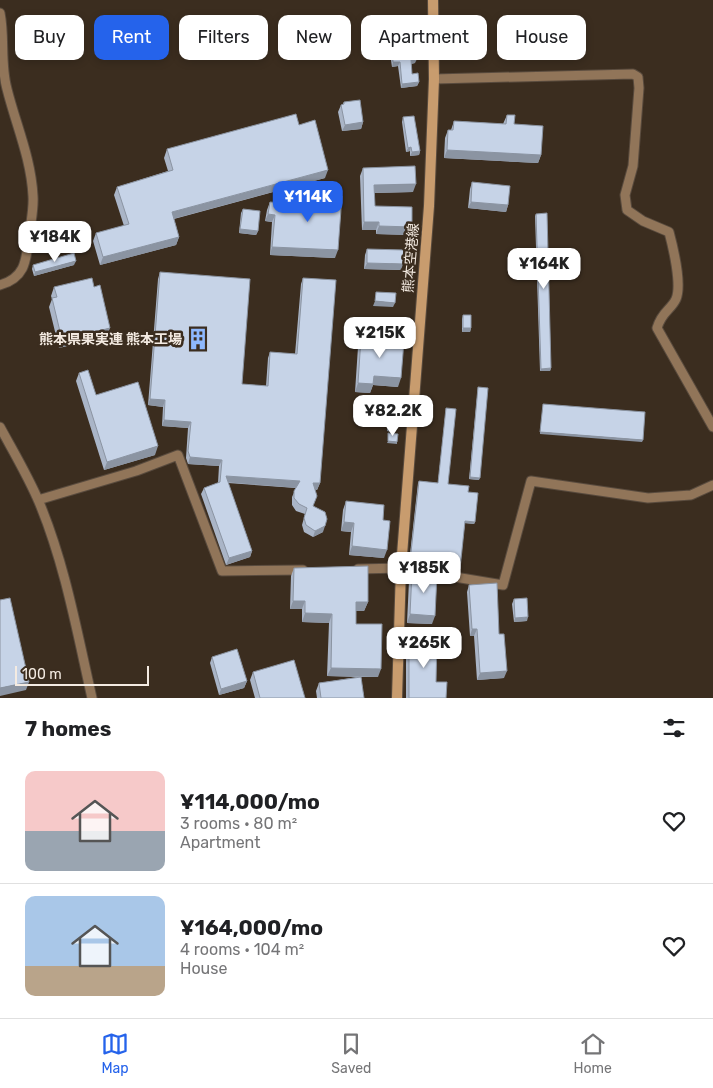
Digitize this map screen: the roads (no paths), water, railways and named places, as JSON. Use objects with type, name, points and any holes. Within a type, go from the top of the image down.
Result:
[{"type":"main road","name":"熊本空港線","points":[[397,698],[401,568],[429,206],[434,80],[432,0]]},
{"type":"street","points":[[0,13],[4,34],[4,74],[25,144],[34,197],[26,264],[19,276],[0,285]]},
{"type":"street","points":[[434,80],[633,74],[638,77],[639,88],[633,166],[625,195],[627,210],[643,221],[669,232],[673,248],[678,291],[676,300],[660,316],[657,328],[713,427]]},
{"type":"street","points":[[0,427],[38,500],[66,589],[92,698]]},
{"type":"street","points":[[38,500],[136,471],[178,455],[222,571],[311,570]]},
{"type":"street","points":[[351,569],[401,568],[503,585],[531,481],[648,498],[691,495],[713,486]]},
{"type":"place","name":"熊本県果実連 熊本工場","points":[[198,339]]}]
